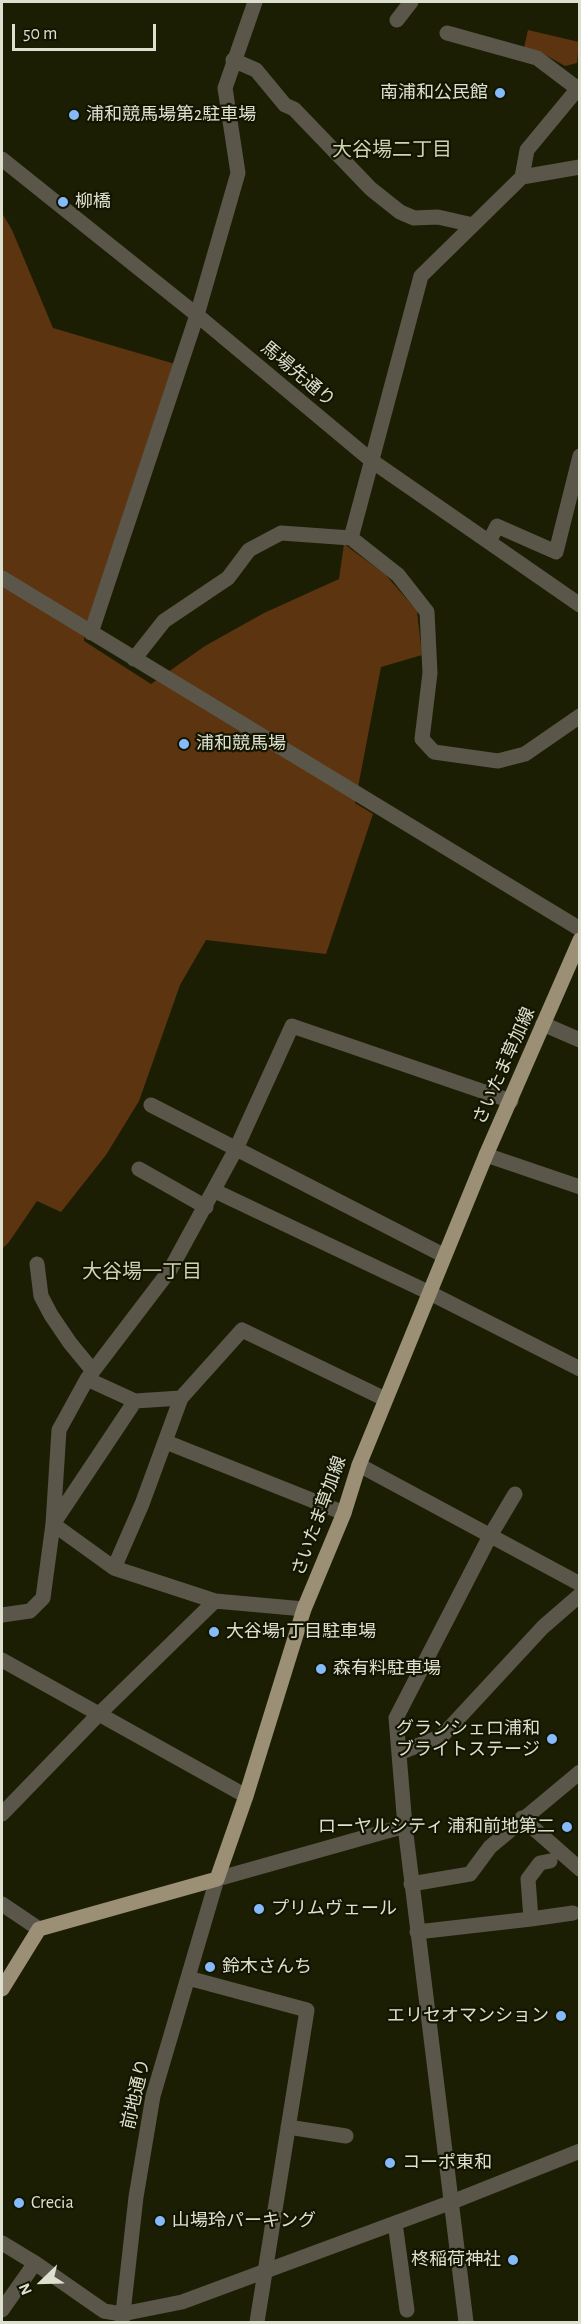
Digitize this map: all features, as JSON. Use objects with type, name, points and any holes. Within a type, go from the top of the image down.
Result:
[{"type":"main road","name":"さいたま草加線","points":[[217,1879],[246,1796],[304,1609],[344,1513],[358,1465],[430,1293],[443,1255],[579,940]]},
{"type":"main road","points":[[2,1989],[39,1929],[217,1879]]},
{"type":"street","points":[[91,633],[198,315],[238,173],[225,88],[255,2]]},
{"type":"street","points":[[397,20],[411,2]]},
{"type":"street","points":[[447,33],[537,58],[579,87],[527,150],[522,177]]},
{"type":"street","points":[[233,60],[256,70],[285,105],[294,109],[371,189],[400,212],[414,218],[438,217],[473,225]]},
{"type":"street","name":"馬場先通り","points":[[2,159],[198,315],[372,460],[579,605]]},
{"type":"street","points":[[351,538],[421,276],[522,177],[579,167]]},
{"type":"street","points":[[489,542],[497,526],[556,552],[579,456]]},
{"type":"street","points":[[134,659],[164,621],[228,578],[249,550],[281,533],[351,538],[398,575],[427,612],[430,673],[422,739],[434,752],[498,761],[525,754],[579,716]]},
{"type":"street","points":[[2,578],[579,929]]},
{"type":"street","points":[[543,1024],[579,1040]]},
{"type":"street","points":[[2,1615],[30,1611],[43,1598],[53,1524],[59,1430],[90,1375],[170,1270],[206,1208],[236,1149],[292,1026],[511,1101]]},
{"type":"street","points":[[151,1105],[443,1255]]},
{"type":"street","points":[[486,1155],[579,1187]]},
{"type":"street","points":[[139,1169],[206,1208]]},
{"type":"street","points":[[215,1191],[430,1293],[579,1369]]},
{"type":"street","points":[[37,1264],[37,1276],[42,1296],[51,1315],[90,1375],[135,1401],[181,1398]]},
{"type":"street","points":[[114,1568],[142,1504],[181,1398],[242,1330],[385,1399]]},
{"type":"street","points":[[53,1524],[135,1401]]},
{"type":"street","points":[[166,1442],[344,1513]]},
{"type":"street","points":[[358,1465],[579,1584]]},
{"type":"street","points":[[466,2322],[411,1884],[396,1718],[514,1494]]},
{"type":"street","points":[[53,1524],[114,1568],[215,1601],[304,1609]]},
{"type":"street","points":[[399,1753],[442,1736],[543,1627],[579,1595]]},
{"type":"street","points":[[2,1814],[98,1715],[215,1601]]},
{"type":"street","points":[[2,1659],[98,1715],[246,1796]]},
{"type":"street","points":[[411,1884],[470,1874],[490,1847],[579,1772]]},
{"type":"street","points":[[522,1818],[579,1869]]},
{"type":"street","points":[[217,1879],[405,1826]]},
{"type":"street","points":[[531,1919],[528,1879],[540,1863],[550,1861]]},
{"type":"street","name":"前地通り","points":[[122,2318],[136,2197],[153,2096],[217,1879]]},
{"type":"street","points":[[2,1904],[39,1929]]},
{"type":"street","points":[[417,1932],[573,1912]]},
{"type":"street","points":[[188,1978],[307,2010],[257,2322]]},
{"type":"street","points":[[288,2127],[346,2136]]},
{"type":"street","points":[[2,2243],[104,2311],[122,2318],[182,2302],[265,2272],[452,2202],[579,2151]]},
{"type":"street","points":[[395,2223],[407,2310]]},
{"type":"street","points":[[2,2310],[35,2263]]},
{"type":"shaded area","points":[[528,30],[579,42],[577,63],[565,66],[542,53],[524,48]]},
{"type":"shaded area","name":"浦和競馬場","points":[[2,213],[12,230],[53,328],[175,364],[85,629],[84,641],[151,684],[205,646],[264,613],[339,579],[344,544],[385,574],[417,611],[422,655],[381,667],[355,803],[373,814],[326,954],[206,940],[180,985],[139,1101],[106,1155],[61,1212],[37,1201],[2,1249]]},
{"type":"place","name":"南浦和公民館","points":[[500,93]]},
{"type":"place","name":"浦和競馬場第2駐車場","points":[[74,115]]},
{"type":"place","name":"柳橋","points":[[63,202]]},
{"type":"place","name":"浦和競馬場","points":[[184,744]]},
{"type":"place","name":"大谷場1丁目駐車場","points":[[214,1632]]},
{"type":"place","name":"森有料駐車場","points":[[321,1669]]},
{"type":"place","name":"グランシェロ浦和 ブライトステージ","points":[[552,1739]]},
{"type":"place","name":"ローヤルシティ 浦和前地第二","points":[[567,1827]]},
{"type":"place","name":"プリムヴェール","points":[[259,1909]]},
{"type":"place","name":"鈴木さんち","points":[[210,1967]]},
{"type":"place","name":"エリセオマンション","points":[[561,2016]]},
{"type":"place","name":"コーポ東和","points":[[390,2163]]},
{"type":"place","name":"Crecia","points":[[19,2203]]},
{"type":"place","name":"山場玲パーキング","points":[[160,2221]]},
{"type":"place","name":"柊稲荷神社","points":[[513,2260]]},
{"type":"district","name":"大谷場二丁目","points":[[392,150]]},
{"type":"district","name":"大谷場一丁目","points":[[142,1272]]}]
